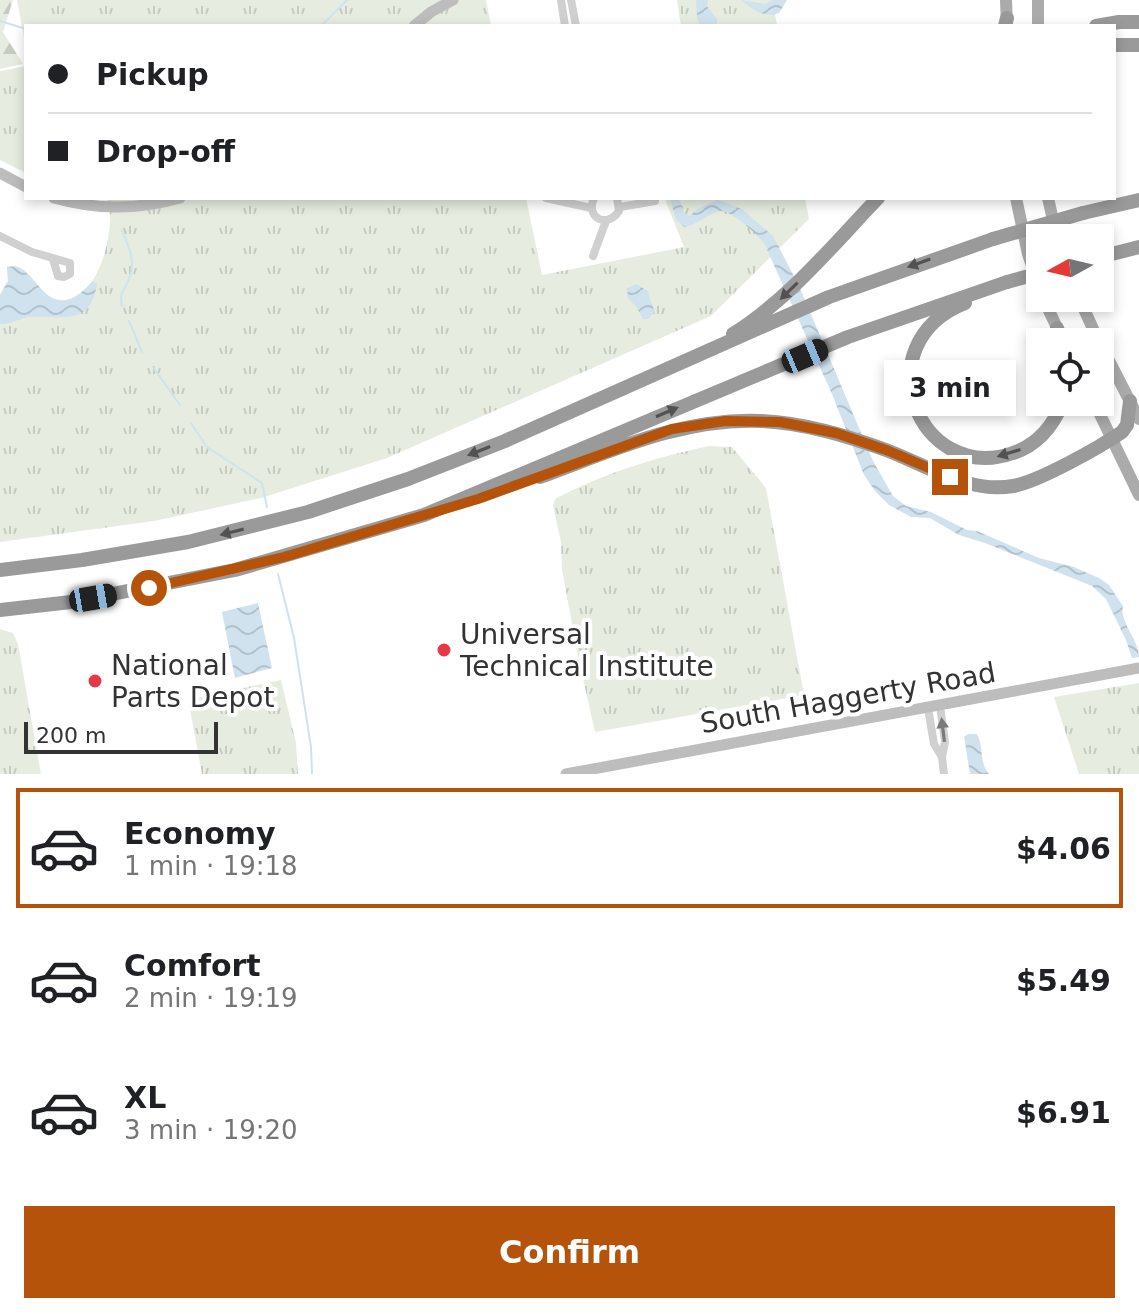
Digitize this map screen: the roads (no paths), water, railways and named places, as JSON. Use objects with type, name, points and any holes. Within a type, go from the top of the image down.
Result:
[{"type":"highway","points":[[1108,24],[1139,22]]},
{"type":"highway","points":[[1116,45],[1139,45]]},
{"type":"highway","points":[[765,320],[876,200]]},
{"type":"highway","points":[[0,570],[150,549],[282,519],[408,479],[505,441],[589,399],[765,320],[941,255],[1083,213],[1139,202]]},
{"type":"highway","points":[[1114,253],[1139,247]]},
{"type":"highway","points":[[0,610],[71,602],[235,570],[362,534],[440,508],[848,337],[1026,277]]},
{"type":"highway","points":[[1004,283],[982,297],[945,313],[919,340],[910,375],[912,399],[921,420],[947,446],[968,455],[993,458],[1017,452],[1037,440],[1056,416]]},
{"type":"highway","points":[[440,508],[478,499],[672,429],[725,421],[759,420],[836,433],[965,482],[1005,487],[1031,481],[1112,438],[1127,425],[1130,401]]},
{"type":"main road","points":[[416,24],[453,0]]},
{"type":"main road","points":[[1006,0],[1006,23]]},
{"type":"main road","points":[[1038,0],[1038,24]]},
{"type":"main road","points":[[0,173],[24,186]]},
{"type":"main road","points":[[62,200],[114,208],[172,200]]},
{"type":"main road","points":[[1016,200],[1026,248]]},
{"type":"main road","points":[[1048,200],[1054,224]]},
{"type":"main road","points":[[1114,370],[1139,419]]},
{"type":"main road","points":[[1101,416],[1139,495]]},
{"type":"main road","name":"South Haggerty Road","points":[[566,774],[1135,669]]},
{"type":"street","points":[[561,0],[565,24]]},
{"type":"street","points":[[571,0],[576,24]]},
{"type":"street","points":[[555,200],[591,208],[598,219],[606,221]]},
{"type":"street","points":[[591,208],[593,200]]},
{"type":"street","points":[[593,256],[606,221],[617,215],[619,202],[655,201]]},
{"type":"street","points":[[0,236],[53,259]]},
{"type":"street","points":[[934,707],[945,742],[942,757],[944,774]]},
{"type":"water","points":[[696,0],[708,0],[707,6],[717,19],[717,24],[699,24]]},
{"type":"water","points":[[741,0],[765,4],[773,0],[787,0],[779,13],[769,15],[754,10]]},
{"type":"water","points":[[671,200],[680,200],[684,213],[689,216],[717,200],[742,209],[773,236],[799,286],[873,461],[893,496],[906,506],[931,512],[967,530],[977,531],[1039,558],[1074,567],[1099,578],[1109,585],[1123,606],[1124,618],[1139,657],[1132,658],[1106,599],[1092,586],[959,535],[930,518],[911,517],[889,505],[864,475],[832,394],[764,243],[726,212],[713,213],[684,227],[676,220]]},
{"type":"water","points":[[15,266],[30,276],[50,297],[58,300],[68,300],[93,281],[97,284],[93,298],[88,307],[73,316],[27,317],[0,324],[0,295],[8,281],[7,267]]},
{"type":"water","points":[[636,284],[648,291],[654,313],[648,319],[643,319],[627,297],[628,288]]},
{"type":"water","points":[[258,603],[272,668],[235,678],[222,612]]},
{"type":"water","points":[[977,734],[989,774],[970,774],[964,737]]},
{"type":"waterway","points":[[323,24],[347,0]]},
{"type":"waterway","points":[[0,21],[24,28]]},
{"type":"waterway","points":[[122,230],[132,261],[122,306]]},
{"type":"waterway","points":[[129,321],[142,352]]},
{"type":"waterway","points":[[153,367],[180,405]]},
{"type":"waterway","points":[[191,423],[207,447],[262,483],[267,507]]},
{"type":"waterway","points":[[278,574],[294,638],[311,747],[312,774]]},
{"type":"place","name":"Universal Technical Institute","points":[[444,650]]},
{"type":"place","name":"National Parts Depot","points":[[95,681]]}]
